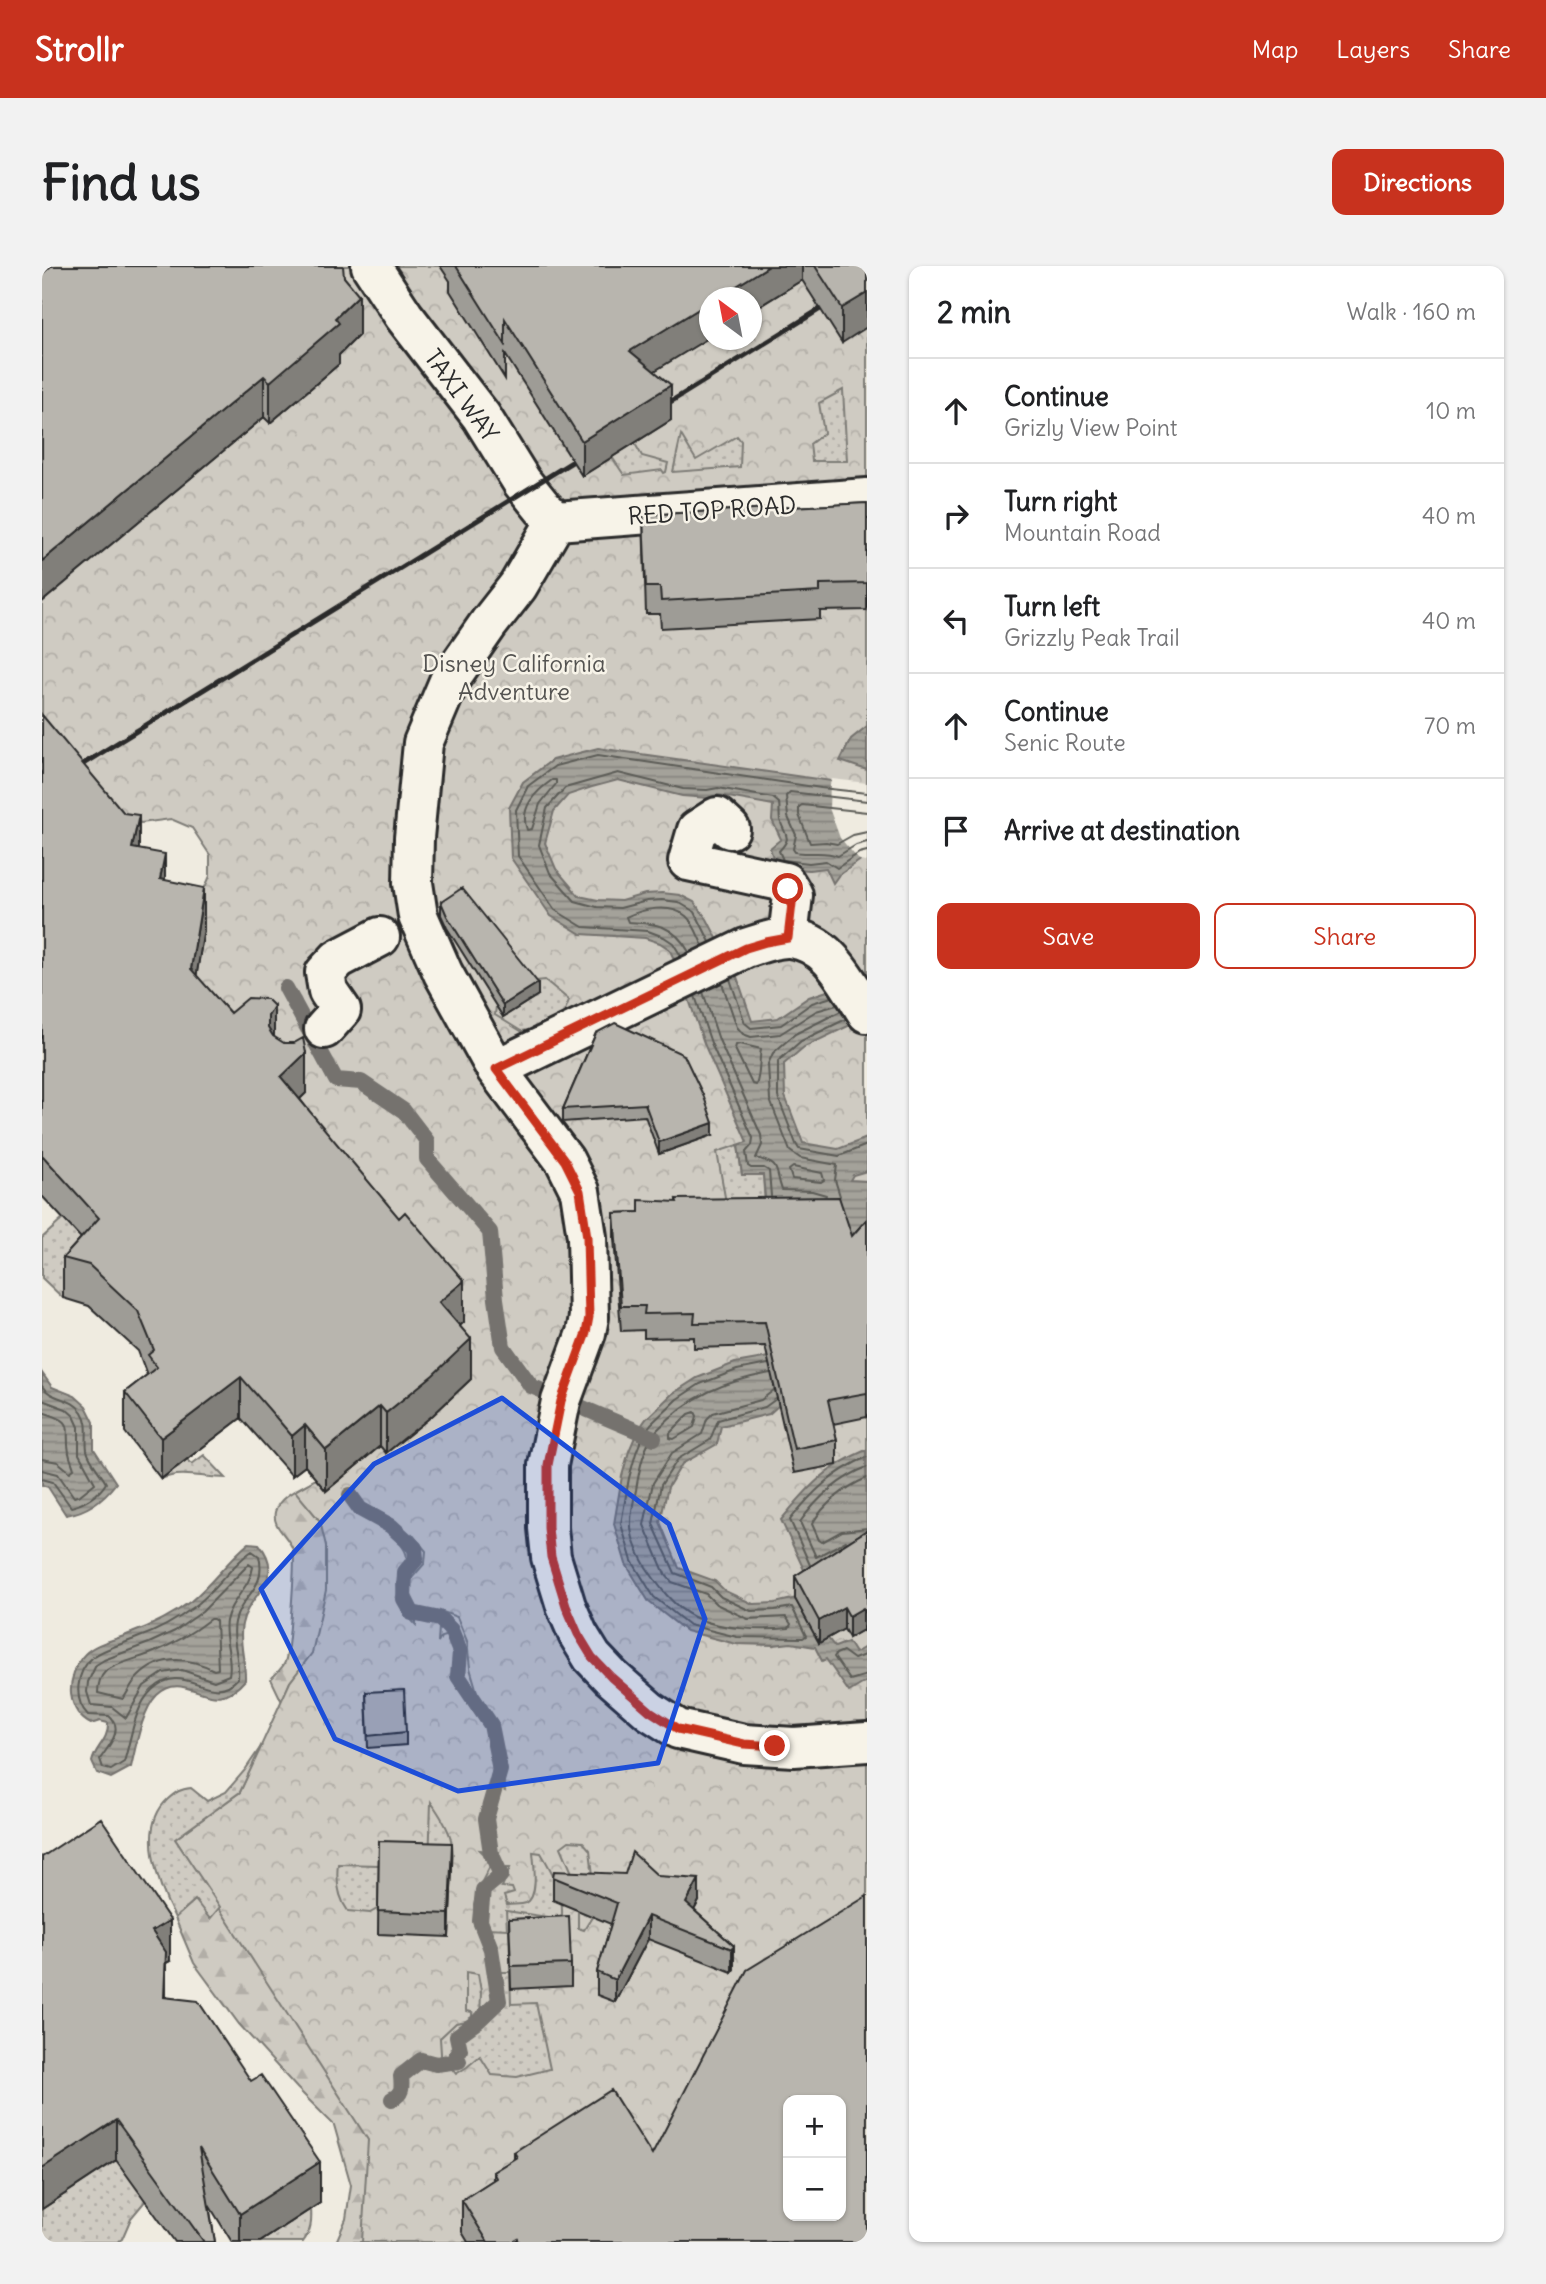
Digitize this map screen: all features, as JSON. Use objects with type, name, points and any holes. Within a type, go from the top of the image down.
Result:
[{"type":"street","name":"TAXI WAY","points":[[372,266],[404,316],[481,415],[522,482],[556,521]]},
{"type":"street","name":"RED TOP ROAD","points":[[556,521],[867,498]]},
{"type":"street","points":[[556,521],[518,586],[489,622],[450,679],[423,743],[414,838],[414,883],[418,916],[443,973],[496,1069],[565,1161],[580,1191],[587,1237],[589,1317],[586,1333],[561,1401],[548,1465],[551,1557],[578,1634],[592,1657],[642,1704],[678,1729],[744,1744],[794,1747],[867,1742]]},
{"type":"street","points":[[730,829],[717,817],[697,830],[688,861],[785,882],[793,895],[788,938]]},
{"type":"street","points":[[324,1029],[341,1010],[328,991],[325,973],[338,959],[380,937]]},
{"type":"street","points":[[496,1069],[746,948],[788,938],[820,948],[835,964],[867,1013]]},
{"type":"highlighted area","points":[[502,1398],[669,1524],[705,1619],[658,1763],[458,1791],[335,1739],[261,1589],[374,1464]]},
{"type":"green space","name":"Disney California Adventure","points":[[313,266],[867,266],[867,2242],[362,2242],[368,2140],[175,1839],[240,1792],[290,1682],[312,1653],[326,1590],[326,1546],[320,1521],[295,1491],[316,1479],[326,1491],[380,1446],[191,1010],[204,929],[198,903],[210,876],[210,855],[192,828],[171,819],[141,823],[131,819],[42,756],[42,602],[264,417],[269,422]]},
{"type":"green space","points":[[843,390],[847,461],[812,461],[810,444],[824,433],[819,403]]},
{"type":"green space","points":[[630,435],[642,456],[668,463],[666,472],[662,470],[624,475],[598,436]]},
{"type":"green space","points":[[681,435],[696,460],[737,436],[741,441],[740,467],[673,472]]},
{"type":"green space","points":[[545,980],[569,1000],[564,1013],[538,1029],[521,1031],[495,1015],[496,1006],[527,982]]},
{"type":"green space","points":[[738,1145],[742,1175],[763,1175],[765,1206],[728,1214],[717,1152]]},
{"type":"green space","points":[[64,1218],[100,1259],[63,1298],[42,1278],[42,1238]]},
{"type":"green space","points":[[380,1446],[354,1601],[290,1682],[282,1702],[271,1679],[284,1664],[287,1655],[294,1557],[291,1545],[276,1523],[277,1506],[286,1496],[316,1479],[326,1491]]},
{"type":"green space","points":[[204,1455],[226,1478],[185,1475],[161,1479],[187,1459],[192,1464]]},
{"type":"green space","points":[[412,1534],[426,1551],[425,1563],[411,1579],[410,1593],[417,1607],[416,1625],[403,1607],[397,1586],[407,1557],[402,1546]]},
{"type":"green space","points":[[440,1611],[457,1617],[467,1641],[470,1668],[480,1702],[495,1723],[505,1791],[490,1784],[493,1752],[490,1739],[479,1714],[454,1676],[455,1655],[449,1635],[441,1637],[438,1643]]},
{"type":"green space","points":[[262,1745],[313,1997],[408,2242],[336,2242],[346,2219],[351,2185],[334,2125],[239,2024],[194,1963],[175,1918],[195,1900],[175,1839],[240,1792]]},
{"type":"green space","points":[[262,1745],[240,1792],[175,1839],[220,1907],[210,1919],[195,1900],[175,1918],[153,1858],[153,1825],[158,1811],[168,1799],[184,1789],[191,1788],[207,1801],[226,1792]]},
{"type":"green space","points":[[431,1802],[450,1837],[453,1855],[450,1876],[429,1865]]},
{"type":"green space","points":[[569,1841],[583,1842],[590,1850],[597,1909],[584,1930],[578,1928],[578,1901],[573,1875],[561,1847]]},
{"type":"green space","points":[[480,1850],[499,1852],[505,1868],[510,1868],[502,1887],[512,1888],[514,1893],[504,1896],[507,1905],[526,1903],[533,1894],[533,1852],[541,1853],[561,1898],[562,1915],[554,1918],[506,1911],[507,1929],[488,1928],[496,1944],[498,1972],[510,1972],[511,2004],[536,2003],[550,2069],[517,2077],[492,2075],[480,2056],[456,2074],[452,2069],[442,2069],[440,2038],[456,2023],[472,2020],[472,2012],[466,2011],[466,1972],[478,1974],[481,1991],[480,2022],[493,2005],[488,1950],[475,1923],[474,1905],[478,1889],[490,1866]]},
{"type":"green space","points":[[338,1864],[379,1865],[393,1900],[370,1913],[348,1911],[338,1889]]},
{"type":"green space","points":[[126,2154],[146,2200],[131,2218],[122,2239],[117,2242],[42,2242],[42,2209]]},
{"type":"green space","points":[[311,2209],[310,2226],[303,2242],[260,2242]]},
{"type":"water","points":[[867,726],[867,770],[840,761],[851,739]]},
{"type":"water","points":[[598,748],[867,786],[862,859],[838,876],[833,883],[826,868],[809,870],[776,867],[770,848],[781,839],[772,820],[773,805],[717,795],[708,798],[682,796],[618,780],[568,795],[554,811],[545,843],[556,869],[579,896],[621,901],[645,894],[662,893],[680,895],[694,902],[707,919],[737,977],[752,1021],[778,1018],[809,997],[867,976],[867,1017],[804,1047],[784,1064],[785,1096],[803,1143],[838,1149],[867,1138],[867,1171],[853,1175],[850,1180],[867,1181],[867,1370],[779,1405],[769,1414],[721,1426],[717,1444],[682,1464],[668,1487],[660,1522],[679,1568],[715,1581],[725,1591],[753,1604],[796,1598],[835,1647],[848,1642],[855,1653],[867,1646],[867,1681],[849,1692],[826,1659],[822,1661],[815,1647],[791,1643],[736,1644],[686,1631],[649,1602],[626,1564],[614,1524],[629,1451],[646,1419],[672,1394],[697,1378],[735,1363],[780,1355],[763,1175],[742,1175],[738,1145],[747,1142],[705,1046],[669,949],[645,938],[581,934],[551,916],[511,858],[509,808],[523,782],[552,760]]},
{"type":"water","points":[[42,1373],[52,1387],[75,1396],[86,1406],[94,1422],[94,1449],[116,1483],[94,1504],[66,1515],[48,1487],[42,1485]]},
{"type":"water","points":[[866,1450],[867,1553],[805,1572],[781,1520],[819,1479],[840,1463]]},
{"type":"water","points":[[249,1543],[259,1544],[267,1557],[269,1567],[264,1586],[251,1603],[242,1624],[245,1680],[233,1691],[221,1696],[179,1686],[168,1688],[157,1695],[147,1710],[131,1767],[111,1778],[97,1773],[92,1762],[106,1734],[108,1723],[100,1721],[91,1724],[80,1716],[75,1708],[71,1689],[78,1663],[95,1647],[154,1624],[184,1606]]},
{"type":"pier","points":[[832,779],[867,783],[867,861],[858,859],[840,838],[829,808]]},
{"type":"building","points":[[51,266],[343,266],[344,277],[359,295],[335,318],[339,323],[270,382],[264,376],[42,561],[42,274]]},
{"type":"building","points":[[456,266],[769,266],[735,287],[699,287],[699,309],[630,351],[671,385],[582,441],[505,319],[505,344]]},
{"type":"building","points":[[815,266],[867,266],[867,293],[842,308]]},
{"type":"building","points":[[867,503],[867,583],[820,584],[820,592],[661,601],[660,587],[646,587],[643,515]]},
{"type":"building","points":[[42,715],[124,813],[139,815],[132,848],[165,854],[160,879],[204,888],[191,969],[230,1013],[248,998],[267,999],[274,1006],[268,1016],[268,1028],[273,1036],[284,1043],[294,1043],[303,1038],[306,1053],[281,1077],[399,1218],[405,1212],[464,1281],[439,1302],[471,1339],[433,1375],[386,1413],[380,1406],[326,1450],[305,1425],[292,1436],[241,1377],[161,1438],[125,1392],[157,1367],[148,1355],[154,1350],[138,1311],[89,1265],[63,1258],[99,1218],[42,1155]]},
{"type":"building","points":[[462,888],[538,983],[503,1005],[441,902]]},
{"type":"building","points":[[615,1023],[684,1055],[713,1123],[659,1142],[645,1104],[563,1109],[596,1033]]},
{"type":"building","points":[[839,1197],[852,1236],[867,1219],[867,1393],[828,1400],[837,1440],[794,1449],[765,1322],[694,1323],[695,1313],[644,1314],[645,1306],[621,1306],[614,1213],[639,1212],[639,1200],[677,1202],[676,1199]]},
{"type":"building","points":[[867,1530],[867,1614],[863,1608],[849,1616],[844,1607],[819,1621],[795,1576]]},
{"type":"building","points":[[404,1690],[406,1732],[368,1736],[366,1692]]},
{"type":"building","points":[[101,1818],[170,1920],[152,1931],[166,1952],[164,1997],[198,2001],[251,2081],[261,2075],[320,2162],[240,2214],[199,2148],[215,2242],[204,2242],[116,2120],[42,2168],[42,1857]]},
{"type":"building","points":[[379,1841],[452,1843],[449,1914],[378,1911]]},
{"type":"building","points":[[632,1852],[658,1876],[699,1879],[686,1903],[734,1946],[732,1949],[648,1916],[615,1980],[597,1972],[617,1903],[553,1877],[554,1871],[625,1874]]},
{"type":"building","points":[[867,1896],[867,2242],[519,2242],[518,2239],[513,2242],[488,2242],[462,2200],[496,2178],[493,2172],[517,2157],[514,2152],[611,2090],[652,2155],[747,1970]]},
{"type":"building","points":[[569,1916],[571,1964],[511,1966],[509,1919]]},
{"type":"waterway","points":[[286,988],[336,1080],[361,1082],[404,1111],[427,1141],[427,1159],[490,1232],[503,1347],[531,1386],[654,1438]]},
{"type":"waterway","points":[[350,1495],[360,1509],[391,1526],[415,1548],[416,1559],[405,1572],[404,1599],[412,1613],[440,1619],[451,1630],[460,1652],[458,1676],[491,1725],[500,1770],[486,1819],[491,1853],[501,1875],[483,1890],[480,1921],[491,1949],[499,2001],[457,2036],[460,2050],[453,2061]]},
{"type":"waterway","points":[[392,2099],[401,2090],[401,2076],[421,2060],[436,2064],[459,2061]]},
{"type":"railway","points":[[654,412],[867,280]]},
{"type":"railway","points":[[67,774],[588,452]]},
{"type":"route","points":[[775,1746],[744,1744],[678,1729],[650,1711],[592,1657],[566,1606],[551,1557],[548,1465],[561,1401],[586,1333],[589,1317],[587,1237],[580,1191],[565,1161],[496,1069],[746,948],[788,938],[793,895],[788,889]]}]
